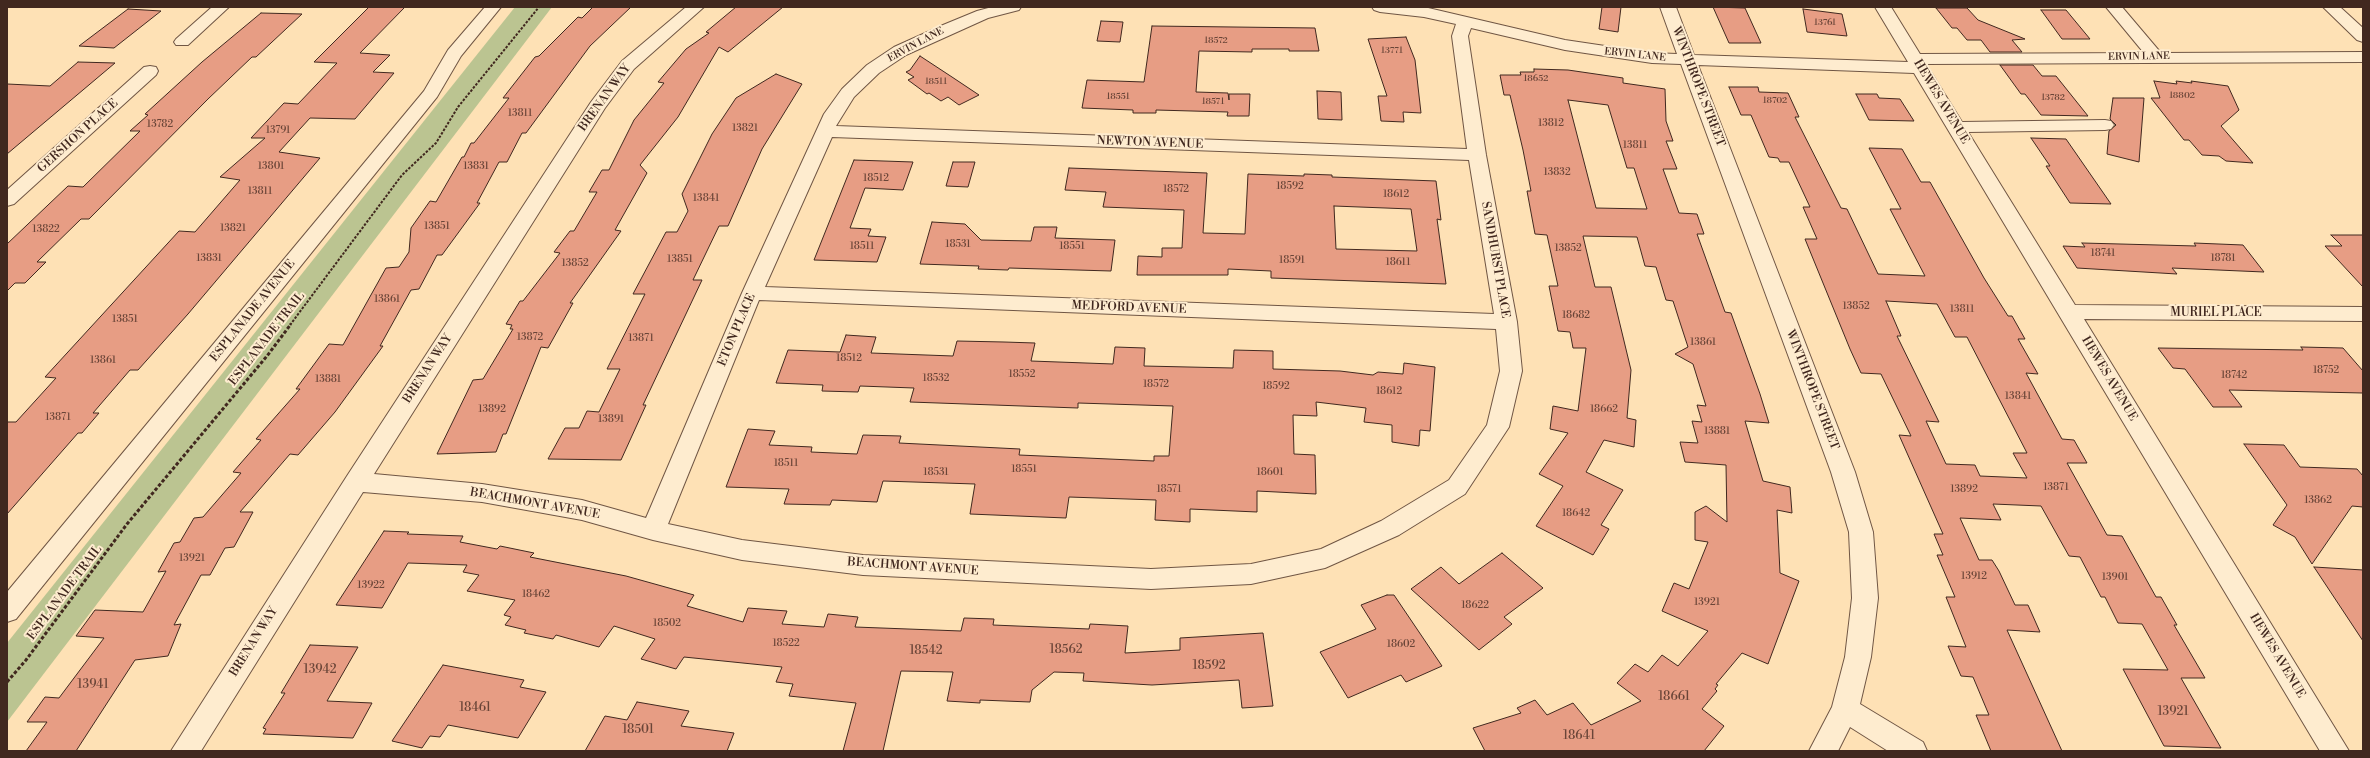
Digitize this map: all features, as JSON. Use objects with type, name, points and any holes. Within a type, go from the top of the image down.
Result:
[{"type":"street","points":[[182,42],[221,7]]},
{"type":"street","name":"ESPLANADE AVENUE","points":[[7,611],[431,93],[454,54],[493,7]]},
{"type":"street","name":"BRENAN WAY","points":[[185,751],[355,482],[597,106],[628,65],[696,7]]},
{"type":"street","name":"ERVIN LANE","points":[[824,131],[833,114],[848,93],[873,69],[900,51],[923,39],[970,20],[1013,7]]},
{"type":"street","name":"ERVIN LANE","points":[[1380,7],[1424,12],[1565,45],[1602,52],[1687,60],[1917,63],[2156,57],[2363,57]]},
{"type":"street","name":"WINTHROPE STREET","points":[[1668,7],[1842,472],[1861,532],[1865,598],[1858,657],[1845,709],[1823,751]]},
{"type":"street","name":"HEWES AVENUE","points":[[1883,7],[2335,751]]},
{"type":"street","points":[[2114,7],[2156,57]]},
{"type":"street","points":[[2331,7],[2363,37]]},
{"type":"street","name":"SANDHURST PLACE","points":[[1457,487],[1498,427],[1511,371],[1506,322],[1477,155],[1460,36],[1465,21]]},
{"type":"street","name":"GERSHON PLACE","points":[[7,200],[150,71]]},
{"type":"street","points":[[1956,127],[2106,125]]},
{"type":"street","name":"NEWTON AVENUE","points":[[824,131],[1477,155]]},
{"type":"street","name":"ETON PLACE","points":[[653,530],[752,293],[824,131]]},
{"type":"street","name":"MEDFORD AVENUE","points":[[752,293],[1506,322]]},
{"type":"street","name":"MURIEL PLACE","points":[[2068,312],[2363,314]]},
{"type":"street","name":"BEACHMONT AVENUE","points":[[355,482],[482,493],[582,510],[653,530],[742,550],[863,565],[1151,579],[1251,574],[1325,558],[1390,528],[1457,487]]},
{"type":"street","points":[[1845,709],[1913,751]]},
{"type":"path","name":"ESPLANADE TRAIL","points":[[7,682],[26,660],[127,524],[267,356],[402,175],[436,143],[458,107],[539,7]]},
{"type":"green space","points":[[515,7],[552,7],[7,722],[7,643]]},
{"type":"building","points":[[369,7],[405,7],[360,53],[390,55],[373,72],[394,73],[355,119],[310,118],[279,152],[320,158],[188,314],[138,370],[130,370],[93,413],[99,413],[82,433],[78,433],[7,514],[7,422],[16,422],[56,378],[45,377],[179,231],[195,232],[240,180],[220,177],[265,138],[251,138],[284,103],[298,104],[337,63],[314,62]]},
{"type":"building","points":[[593,7],[631,7],[590,46],[526,133],[522,133],[507,162],[499,162],[477,203],[480,203],[442,255],[437,255],[419,289],[411,290],[380,346],[383,346],[335,412],[298,455],[290,454],[240,512],[253,512],[234,547],[225,548],[210,575],[201,575],[174,625],[181,624],[168,656],[135,660],[76,751],[26,751],[47,722],[27,722],[45,697],[59,698],[104,638],[76,636],[95,610],[143,612],[166,571],[158,572],[174,543],[180,542],[194,518],[203,517],[241,473],[233,472],[261,440],[256,439],[300,389],[296,389],[329,344],[343,345],[386,268],[399,267],[409,252],[411,228],[430,201],[436,202],[471,143],[474,143],[509,98],[503,98],[535,57],[539,56],[578,17],[582,18]]},
{"type":"building","points":[[736,7],[783,7],[728,52],[719,47],[678,117],[640,165],[647,173],[615,230],[621,231],[570,303],[573,303],[548,348],[541,347],[506,434],[503,434],[496,452],[437,454],[473,380],[483,379],[513,329],[510,329],[512,325],[506,324],[520,301],[523,301],[560,253],[554,252],[570,231],[574,231],[597,192],[589,192],[602,170],[609,170],[634,120],[664,83],[658,82],[686,49],[709,33],[706,32]]},
{"type":"building","points":[[1602,7],[1621,7],[1618,32],[1599,29]]},
{"type":"building","points":[[1713,7],[1745,8],[1761,43],[1729,43]]},
{"type":"building","points":[[1936,8],[1967,8],[1978,20],[2025,39],[2012,40],[2022,52],[1990,52],[1981,40],[1967,40],[1957,28],[1952,28]]},
{"type":"building","points":[[128,9],[161,11],[114,48],[79,46]]},
{"type":"building","points":[[1803,9],[1842,14],[1847,36],[1807,32]]},
{"type":"building","points":[[2041,10],[2066,10],[2090,39],[2062,39]]},
{"type":"building","points":[[261,13],[302,14],[256,57],[252,57],[208,99],[89,219],[81,219],[37,262],[46,262],[25,283],[15,283],[7,291],[7,244],[68,186],[83,187],[140,131],[130,131],[148,115],[145,114],[202,62]]},
{"type":"building","points":[[1101,21],[1123,22],[1120,42],[1097,41]]},
{"type":"building","points":[[1152,26],[1315,28],[1319,51],[1252,49],[1252,52],[1199,51],[1196,92],[1228,93],[1229,100],[1229,94],[1250,94],[1249,116],[1227,116],[1228,112],[1156,110],[1156,113],[1133,113],[1133,110],[1082,108],[1087,80],[1144,82]]},
{"type":"building","points":[[1406,37],[1415,60],[1421,113],[1403,112],[1404,122],[1381,121],[1378,96],[1387,96],[1368,39]]},
{"type":"building","points":[[920,56],[979,95],[959,105],[948,97],[941,101],[929,93],[927,94],[908,80],[914,77],[906,72],[910,70]]},
{"type":"building","points":[[78,62],[115,63],[7,154],[7,84],[50,86]]},
{"type":"building","points":[[2000,65],[2033,65],[2042,76],[2056,76],[2088,116],[2041,115],[2025,94],[2021,94]]},
{"type":"building","points":[[1534,69],[1568,70],[1623,78],[1623,83],[1665,89],[1666,121],[1673,141],[1666,141],[1677,169],[1663,169],[1679,213],[1697,214],[1704,234],[1697,234],[1725,312],[1731,313],[1760,394],[1769,423],[1745,421],[1763,481],[1790,487],[1792,513],[1777,510],[1780,573],[1799,581],[1768,664],[1742,653],[1716,684],[1718,685],[1715,689],[1717,691],[1702,709],[1724,726],[1704,751],[1485,751],[1473,728],[1521,713],[1517,708],[1535,700],[1547,715],[1573,703],[1591,725],[1641,701],[1617,683],[1635,664],[1648,672],[1662,655],[1678,666],[1708,631],[1662,611],[1674,583],[1689,589],[1708,542],[1695,540],[1695,512],[1706,506],[1727,522],[1726,465],[1685,462],[1680,442],[1698,443],[1692,421],[1702,422],[1697,405],[1706,406],[1693,364],[1675,354],[1688,347],[1673,301],[1666,300],[1656,267],[1645,266],[1637,237],[1583,236],[1595,287],[1611,287],[1631,370],[1627,418],[1636,420],[1634,447],[1604,440],[1586,472],[1623,490],[1601,525],[1609,529],[1593,555],[1536,526],[1563,486],[1539,474],[1568,433],[1550,429],[1553,406],[1578,411],[1586,348],[1573,348],[1570,332],[1558,331],[1549,286],[1558,286],[1547,235],[1535,234],[1527,191],[1531,191],[1523,150],[1510,95],[1504,95],[1500,75],[1521,75],[1520,72],[1534,72]],"holes":[[[1568,100],[1608,105],[1627,168],[1634,168],[1647,209],[1596,208]]]},
{"type":"building","points":[[776,74],[802,84],[762,149],[728,226],[719,226],[693,280],[702,280],[643,405],[646,405],[621,460],[548,459],[565,428],[579,428],[587,411],[599,412],[620,369],[607,369],[645,294],[633,294],[666,232],[677,232],[688,211],[682,194],[712,134],[736,98]]},
{"type":"building","points":[[2154,81],[2177,84],[2176,81],[2192,83],[2191,81],[2228,86],[2239,110],[2221,126],[2253,163],[2226,161],[2219,156],[2202,155],[2189,140],[2184,140],[2151,98],[2160,98]]},
{"type":"building","points":[[1729,87],[1758,87],[1759,92],[1788,93],[1799,117],[1795,117],[1841,208],[1847,209],[1878,274],[1925,276],[1890,209],[1901,209],[1869,148],[1902,149],[1921,182],[1930,182],[1984,278],[2008,316],[2012,316],[2025,339],[2018,339],[2038,374],[2026,373],[2062,439],[2074,440],[2087,463],[2067,463],[2107,535],[2122,536],[2156,597],[2161,597],[2177,625],[2174,625],[2205,678],[2181,678],[2221,748],[2164,746],[2123,669],[2168,670],[2142,624],[2118,623],[2105,597],[2101,597],[2080,557],[2069,556],[2041,506],[1993,504],[2001,520],[1960,518],[1979,560],[1992,560],[1999,571],[2015,605],[2028,605],[2040,632],[2007,630],[2062,751],[1991,751],[1976,715],[1989,715],[1973,677],[1961,676],[1948,646],[1966,647],[1946,597],[1955,597],[1937,555],[1943,555],[1934,534],[1943,534],[1899,435],[1911,436],[1881,374],[1861,373],[1850,349],[1805,239],[1817,239],[1803,207],[1810,207],[1789,162],[1780,162],[1778,158],[1769,157],[1751,115],[1741,115]],"holes":[[[1886,301],[1937,304],[1955,337],[1967,337],[2027,453],[2013,453],[2027,478],[1980,476],[1975,465],[1946,464],[1926,421],[1939,422],[1897,336],[1901,336]]]},
{"type":"building","points":[[1317,91],[1341,92],[1342,120],[1318,119]]},
{"type":"building","points":[[1856,94],[1877,94],[1879,98],[1900,99],[1914,121],[1869,120]]},
{"type":"building","points":[[2113,98],[2144,98],[2139,162],[2107,154],[2109,131],[2116,125],[2110,119]]},
{"type":"building","points":[[2031,138],[2066,139],[2111,204],[2070,203],[2046,166],[2050,166]]},
{"type":"building","points":[[854,160],[913,162],[903,190],[865,188],[850,228],[871,229],[868,236],[886,237],[877,262],[814,260]]},
{"type":"building","points":[[953,162],[975,162],[968,187],[946,186]]},
{"type":"building","points":[[1069,168],[1207,173],[1203,233],[1245,234],[1248,174],[1304,176],[1304,174],[1332,175],[1332,177],[1436,181],[1441,220],[1437,219],[1446,284],[1271,278],[1271,271],[1228,269],[1228,275],[1137,275],[1138,256],[1162,257],[1162,248],[1182,248],[1184,210],[1103,207],[1106,192],[1065,190]],"holes":[[[1334,206],[1411,209],[1417,251],[1336,249]]]},
{"type":"building","points":[[932,222],[965,224],[981,240],[1031,241],[1034,227],[1057,227],[1055,238],[1115,240],[1111,271],[1009,268],[1008,270],[978,269],[979,266],[920,264]]},
{"type":"building","points":[[2331,235],[2363,235],[2363,287],[2325,246],[2342,246]]},
{"type":"building","points":[[2082,243],[2196,246],[2194,243],[2243,245],[2264,272],[2172,268],[2177,274],[2077,268],[2063,246],[2085,247]]},
{"type":"building","points":[[846,335],[876,337],[871,353],[953,356],[957,341],[1004,342],[1035,343],[1031,361],[1113,364],[1115,347],[1145,348],[1144,366],[1233,368],[1234,350],[1273,351],[1273,369],[1340,371],[1373,375],[1378,372],[1403,374],[1404,363],[1435,367],[1430,431],[1420,430],[1419,446],[1392,442],[1392,425],[1364,422],[1366,408],[1316,402],[1317,416],[1293,415],[1294,454],[1315,455],[1316,494],[1257,491],[1257,512],[1190,509],[1190,522],[1155,520],[1156,500],[1069,497],[1066,518],[970,514],[975,484],[883,481],[877,502],[832,500],[830,505],[784,504],[789,489],[726,487],[748,429],[775,431],[769,445],[812,447],[811,452],[857,454],[863,435],[901,436],[899,443],[1020,449],[1019,455],[1154,461],[1154,456],[1169,456],[1173,406],[1078,403],[1078,408],[910,402],[914,388],[860,386],[858,392],[822,391],[823,385],[776,383],[788,350],[840,352]]},
{"type":"building","points":[[2301,347],[2343,348],[2363,371],[2363,393],[2229,390],[2242,407],[2213,407],[2185,369],[2173,368],[2158,348],[2303,350]]},
{"type":"building","points":[[2244,444],[2284,445],[2300,467],[2357,469],[2363,476],[2363,507],[2352,506],[2312,564],[2295,537],[2273,525],[2287,505]]},
{"type":"building","points":[[384,531],[409,532],[407,534],[463,536],[460,542],[497,549],[500,546],[534,553],[530,557],[626,576],[694,595],[687,606],[743,622],[748,608],[787,611],[782,624],[824,627],[828,614],[858,617],[855,627],[961,631],[964,618],[994,619],[993,625],[1089,629],[1090,624],[1128,626],[1125,653],[1180,650],[1180,638],[1263,633],[1273,706],[1242,708],[1239,680],[1152,685],[1083,681],[1084,673],[1054,672],[1032,690],[1030,702],[980,700],[980,703],[947,701],[953,672],[901,671],[883,751],[843,751],[856,703],[789,696],[793,684],[776,682],[782,667],[684,657],[676,669],[641,659],[655,639],[614,626],[599,647],[556,635],[553,639],[524,633],[526,630],[505,625],[511,617],[504,615],[515,600],[467,591],[479,575],[463,572],[467,565],[408,563],[382,608],[336,605]]},
{"type":"building","points":[[1502,553],[1543,588],[1504,617],[1512,624],[1479,650],[1411,589],[1441,567],[1459,584]]},
{"type":"building","points":[[2314,567],[2363,570],[2363,641]]},
{"type":"building","points":[[1387,595],[1394,595],[1442,666],[1406,682],[1401,675],[1348,698],[1320,652],[1376,629],[1361,605]]},
{"type":"building","points":[[310,645],[358,647],[327,701],[372,703],[353,738],[263,734],[266,729],[263,728],[285,693],[281,693]]},
{"type":"building","points":[[443,665],[524,680],[520,687],[546,692],[518,738],[448,725],[440,737],[430,736],[422,748],[392,741]]},
{"type":"building","points":[[637,702],[689,711],[681,726],[734,733],[727,751],[585,751],[605,716],[627,720]]}]
